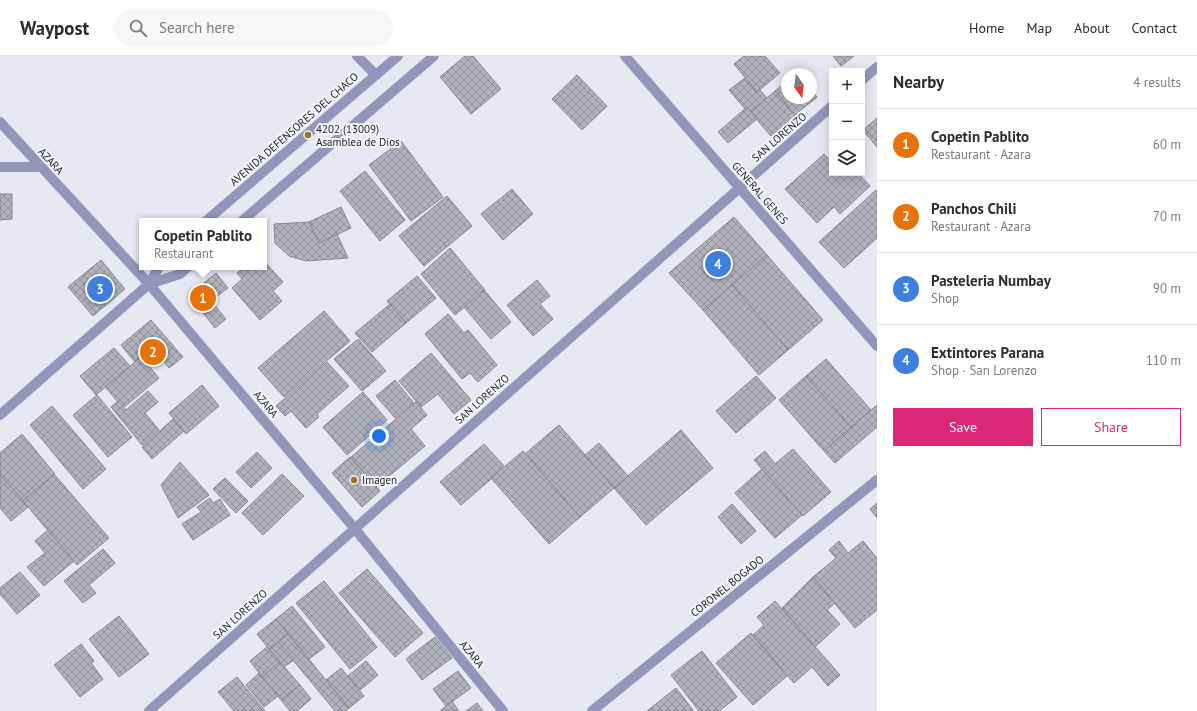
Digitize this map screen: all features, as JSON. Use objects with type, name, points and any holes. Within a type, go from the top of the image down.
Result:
[{"type":"street","points":[[358,56],[376,75]]},
{"type":"street","name":"AVENIDA DEFENSORES DEL CHACO","points":[[209,218],[398,56]]},
{"type":"street","points":[[245,218],[434,56]]},
{"type":"street","name":"GENERAL GENES","points":[[625,56],[877,346]]},
{"type":"street","points":[[865,77],[877,67]]},
{"type":"street","name":"SAN LORENZO","points":[[149,711],[829,109]]},
{"type":"street","name":"AZARA","points":[[0,122],[149,284],[355,529],[503,711]]},
{"type":"street","points":[[0,167],[40,167]]},
{"type":"street","points":[[0,415],[149,284],[157,270]]},
{"type":"street","points":[[149,284],[180,274],[185,270]]},
{"type":"street","name":"CORONEL BOGADO","points":[[592,711],[877,480]]},
{"type":"building","points":[[465,56],[473,56],[501,89],[471,114],[440,77]]},
{"type":"building","points":[[744,56],[765,56],[780,73],[757,92],[734,64]]},
{"type":"building","points":[[833,56],[854,56],[841,66]]},
{"type":"building","points":[[577,75],[607,106],[582,130],[552,99]]},
{"type":"building","points":[[745,78],[757,92],[760,90],[767,98],[750,112],[747,107],[745,109],[729,90]]},
{"type":"building","points":[[781,86],[781,98],[775,91]]},
{"type":"building","points":[[775,91],[781,98],[781,104],[786,104],[795,115],[771,136],[750,112]]},
{"type":"building","points":[[786,104],[808,104],[795,115]]},
{"type":"building","points":[[747,107],[757,119],[728,143],[718,132]]},
{"type":"building","points":[[877,118],[877,147],[865,132],[865,128]]},
{"type":"building","points":[[401,141],[443,197],[411,221],[369,165]]},
{"type":"building","points":[[824,154],[829,159],[829,176],[861,176],[870,186],[840,214],[834,207],[817,223],[785,189]]},
{"type":"building","points":[[365,171],[405,220],[380,241],[340,191]]},
{"type":"building","points":[[512,189],[533,214],[503,240],[481,214]]},
{"type":"building","points":[[876,190],[877,238],[844,268],[819,242]]},
{"type":"building","points":[[0,194],[12,194],[12,219],[0,220]]},
{"type":"building","points":[[447,196],[472,226],[424,266],[399,236]]},
{"type":"building","points":[[341,207],[351,228],[319,243],[309,222]]},
{"type":"building","points":[[734,217],[767,255],[703,310],[669,273]]},
{"type":"building","points":[[309,222],[319,243],[337,234],[348,258],[306,261],[289,256],[275,243],[274,224]]},
{"type":"building","points":[[450,248],[485,290],[455,315],[421,274]]},
{"type":"building","points":[[767,255],[823,320],[788,350],[732,285]]},
{"type":"building","points":[[101,260],[125,289],[93,316],[68,287]]},
{"type":"building","points":[[267,264],[283,282],[273,291],[282,301],[260,320],[232,288],[242,279],[237,273],[241,270],[267,270]]},
{"type":"building","points":[[216,273],[228,288],[211,301],[226,319],[215,328],[189,295]]},
{"type":"building","points":[[417,276],[436,298],[406,323],[387,301]]},
{"type":"building","points":[[537,280],[550,296],[540,304],[553,319],[533,336],[507,305]]},
{"type":"building","points":[[732,285],[788,350],[759,375],[703,310]]},
{"type":"building","points":[[484,290],[511,322],[491,339],[464,307]]},
{"type":"building","points":[[390,304],[406,323],[372,352],[355,333]]},
{"type":"building","points":[[324,311],[350,341],[284,397],[258,368]]},
{"type":"building","points":[[448,314],[464,333],[468,330],[497,365],[478,382],[470,373],[462,379],[425,334]]},
{"type":"building","points":[[151,320],[183,357],[169,368],[152,347],[135,362],[121,345]]},
{"type":"building","points":[[358,339],[386,371],[362,391],[334,359]]},
{"type":"building","points":[[114,348],[130,366],[96,395],[80,376]]},
{"type":"building","points":[[431,353],[471,400],[454,414],[438,394],[421,407],[399,381]]},
{"type":"building","points":[[141,357],[159,378],[123,408],[105,387]]},
{"type":"building","points":[[826,359],[871,410],[851,427],[806,376]]},
{"type":"building","points":[[327,362],[349,386],[317,414],[319,417],[306,428],[291,411],[285,416],[276,406]]},
{"type":"building","points":[[756,376],[776,398],[736,433],[716,411]]},
{"type":"building","points":[[806,376],[851,427],[824,451],[779,400]]},
{"type":"building","points":[[395,380],[414,403],[395,418],[376,396]]},
{"type":"building","points":[[202,385],[219,406],[186,434],[169,413]]},
{"type":"building","points":[[148,391],[158,402],[145,413],[159,430],[142,445],[111,407],[118,401],[126,410]]},
{"type":"building","points":[[363,392],[387,420],[347,455],[323,427]]},
{"type":"building","points":[[97,395],[132,437],[108,457],[73,415]]},
{"type":"building","points":[[416,402],[427,415],[411,429],[425,446],[376,487],[351,457]]},
{"type":"building","points":[[877,405],[877,427],[835,463],[824,451]]},
{"type":"building","points":[[52,406],[106,469],[83,489],[30,425]]},
{"type":"building","points":[[173,419],[184,431],[152,459],[142,447]]},
{"type":"building","points":[[559,425],[614,488],[580,517],[525,454]]},
{"type":"building","points":[[681,430],[713,468],[646,525],[614,488]]},
{"type":"building","points":[[22,434],[55,474],[23,501],[0,474],[0,453]]},
{"type":"building","points":[[599,443],[628,476],[614,488],[585,455]]},
{"type":"building","points":[[484,444],[505,467],[461,505],[440,482]]},
{"type":"building","points":[[793,449],[831,492],[803,516],[754,460],[765,451],[775,464]]},
{"type":"building","points":[[523,451],[580,517],[549,544],[491,478]]},
{"type":"building","points":[[257,452],[272,468],[251,488],[236,472]]},
{"type":"building","name":"Imagen","points":[[350,457],[380,491],[362,507],[332,473]]},
{"type":"building","points":[[180,462],[209,495],[178,518],[161,485]]},
{"type":"building","points":[[762,469],[802,515],[775,538],[735,493]]},
{"type":"building","points":[[0,474],[28,507],[11,521],[0,508]]},
{"type":"building","points":[[54,474],[109,538],[77,565],[23,501]]},
{"type":"building","points":[[282,474],[304,496],[263,535],[242,513]]},
{"type":"building","points":[[225,478],[248,501],[236,513],[213,489]]},
{"type":"building","points":[[210,498],[213,503],[220,499],[230,515],[193,540],[182,524],[201,512],[197,507]]},
{"type":"building","points":[[877,503],[877,518],[870,509]]},
{"type":"building","points":[[732,504],[756,531],[741,544],[718,517]]},
{"type":"building","points":[[48,530],[74,561],[44,586],[27,567],[45,553],[35,541]]},
{"type":"building","points":[[839,541],[848,553],[863,541],[877,558],[877,610],[855,628],[813,577],[836,558],[829,550]]},
{"type":"building","points":[[103,549],[115,563],[89,585],[96,593],[83,603],[64,581]]},
{"type":"building","points":[[367,569],[423,633],[395,657],[339,593]]},
{"type":"building","points":[[20,572],[40,595],[17,614],[0,594],[0,588]]},
{"type":"building","points":[[813,577],[835,603],[827,610],[840,624],[815,647],[782,608]]},
{"type":"building","points":[[324,581],[377,647],[350,669],[296,603]]},
{"type":"building","points":[[775,601],[840,675],[828,686],[812,667],[794,683],[753,635],[764,625],[757,617]]},
{"type":"building","points":[[292,606],[325,647],[309,659],[276,619]]},
{"type":"building","points":[[119,616],[149,654],[119,677],[89,639]]},
{"type":"building","points":[[276,619],[288,634],[269,649],[257,634]]},
{"type":"building","points":[[751,633],[787,676],[753,705],[716,663]]},
{"type":"building","points":[[288,634],[349,708],[345,711],[335,711],[278,642]]},
{"type":"building","points":[[435,637],[452,658],[422,680],[406,659]]},
{"type":"building","points":[[278,642],[294,660],[284,667],[269,649]]},
{"type":"building","points":[[81,644],[94,661],[91,663],[103,679],[80,697],[54,665]]},
{"type":"building","points":[[267,647],[280,662],[262,677],[250,661]]},
{"type":"building","points":[[702,651],[737,697],[719,711],[699,711],[671,675]]},
{"type":"building","points":[[366,661],[378,675],[359,691],[348,676]]},
{"type":"building","points":[[280,662],[300,685],[281,700],[262,677]]},
{"type":"building","points":[[341,668],[364,696],[349,708],[326,680]]},
{"type":"building","points":[[458,671],[471,688],[446,706],[433,689]]},
{"type":"building","points":[[259,673],[278,696],[264,707],[246,685]]},
{"type":"building","points":[[237,677],[265,711],[234,711],[218,692]]},
{"type":"building","points":[[300,685],[311,699],[297,711],[290,711],[281,700]]},
{"type":"building","points":[[676,688],[693,710],[692,711],[647,711]]},
{"type":"building","points":[[452,701],[459,711],[440,711]]},
{"type":"building","points":[[477,703],[483,711],[466,711]]},
{"type":"place","name":"4202 (13009) Asamblea de Dios","points":[[308,135]]},
{"type":"place","name":"Extintores Parana","points":[[718,264]]},
{"type":"place","name":"Pasteleria Numbay","points":[[100,289]]},
{"type":"place","name":"Copetin Pablito","points":[[203,298]]},
{"type":"place","name":"Panchos Chili","points":[[153,352]]},
{"type":"place","name":"Imagen","points":[[354,480]]}]
